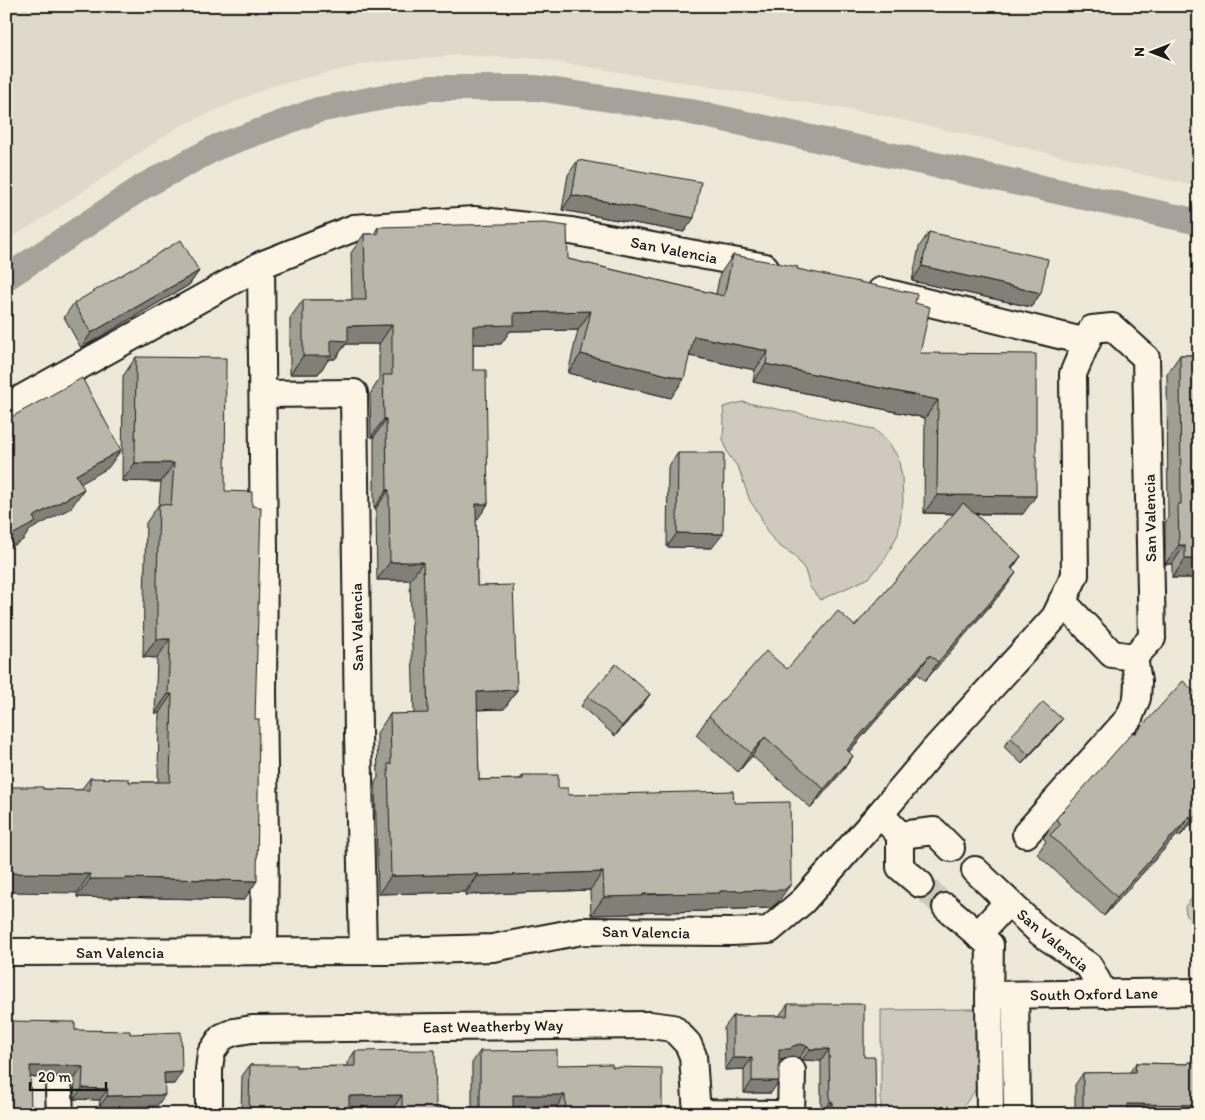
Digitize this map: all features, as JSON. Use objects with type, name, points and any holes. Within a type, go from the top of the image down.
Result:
[{"type":"street","name":"San Valencia","points":[[6,407],[261,265],[354,228],[474,220],[571,231],[790,272]]},
{"type":"street","points":[[261,265],[264,550],[262,692],[265,841],[264,952]]},
{"type":"street","points":[[857,285],[1087,342]]},
{"type":"street","name":"San Valencia","points":[[6,952],[264,952],[493,948],[582,931],[732,932],[769,930],[803,901],[934,750],[1055,617],[1075,575],[1073,374],[1092,329],[1112,327],[1146,358],[1152,638],[1134,657]]},
{"type":"street","name":"San Valencia","points":[[263,394],[354,393],[363,951]]},
{"type":"street","points":[[1026,834],[1128,718],[1137,698],[1138,682],[1134,657],[1112,654],[1062,601]]},
{"type":"street","points":[[880,814],[900,835],[900,867],[920,884]]},
{"type":"street","points":[[900,835],[934,831],[952,848]]},
{"type":"street","name":"San Valencia","points":[[975,870],[1041,933],[1089,966],[1104,994]]},
{"type":"street","points":[[978,935],[1008,902]]},
{"type":"street","points":[[946,907],[990,946],[989,1113],[1004,1108],[1020,1112],[1015,995]]},
{"type":"street","name":"South Oxford Lane","points":[[989,995],[1199,992]]},
{"type":"street","name":"East Weatherby Way","points":[[209,1114],[211,1053],[222,1037],[234,1032],[252,1029],[650,1025],[674,1028],[688,1044],[693,1056],[697,1114],[775,1114]]},
{"type":"street","points":[[791,1114],[792,1071]]},
{"type":"shaded area","points":[[6,6],[1199,6],[1199,187],[875,114],[540,59],[459,55],[369,63],[269,87],[178,127],[45,217],[6,241]]},
{"type":"shaded area","points":[[743,402],[874,429],[888,442],[898,457],[902,477],[903,501],[898,534],[885,559],[869,578],[820,600],[810,587],[805,570],[794,555],[779,546],[767,532],[760,515],[750,501],[739,469],[728,454],[723,439],[723,407]]},
{"type":"shaded area","points":[[1199,889],[1199,927],[1189,919],[1185,907]]},
{"type":"shaded area","points":[[976,1009],[976,1089],[958,1114],[881,1114],[881,1010]]},
{"type":"building","points":[[578,160],[701,182],[694,218],[572,195]]},
{"type":"building","points":[[545,223],[567,226],[568,259],[724,296],[733,255],[798,267],[797,269],[917,294],[915,303],[930,307],[920,353],[1036,354],[1036,496],[937,495],[938,400],[766,364],[768,351],[694,336],[684,379],[581,354],[591,311],[514,313],[514,325],[473,326],[473,370],[486,370],[488,504],[476,504],[477,586],[513,585],[517,690],[477,692],[479,780],[523,779],[523,775],[558,775],[558,788],[568,788],[568,795],[733,791],[734,803],[790,802],[791,884],[784,890],[604,897],[603,872],[478,876],[478,874],[391,876],[388,764],[391,764],[390,714],[428,713],[423,562],[390,562],[389,490],[387,490],[383,375],[392,375],[392,325],[348,326],[348,341],[331,340],[331,356],[303,356],[303,300],[366,300],[364,234],[378,234],[378,227]]},
{"type":"building","points":[[929,232],[1048,259],[1041,293],[922,266]]},
{"type":"building","points":[[181,240],[199,271],[91,333],[74,303]]},
{"type":"building","points":[[1180,355],[1199,355],[1199,559],[1185,559],[1185,545],[1179,545],[1178,504],[1181,504]]},
{"type":"building","points":[[136,357],[226,358],[225,491],[252,492],[252,506],[261,507],[255,719],[259,719],[257,881],[90,879],[90,874],[6,873],[6,787],[90,790],[90,778],[129,779],[129,782],[170,782],[172,694],[168,694],[170,639],[157,639],[157,581],[159,504],[171,505],[174,463],[135,463]]},
{"type":"building","points":[[82,378],[121,450],[76,475],[84,489],[33,517],[36,522],[6,538],[6,420]]},
{"type":"building","points":[[678,453],[724,453],[723,534],[677,533]]},
{"type":"building","points":[[963,503],[1021,556],[1011,568],[1016,573],[938,662],[930,655],[847,750],[853,756],[824,789],[765,737],[751,753],[709,716],[766,651],[787,669],[838,611],[855,626]]},
{"type":"building","points":[[616,664],[650,694],[622,726],[588,696]]},
{"type":"building","points":[[1183,681],[1199,696],[1199,812],[1192,819],[1190,816],[1117,897],[1050,835],[1061,824],[1056,819],[1133,732],[1135,734]]},
{"type":"building","points":[[1043,702],[1062,719],[1029,755],[1010,737]]},
{"type":"building","points":[[788,1004],[864,1004],[864,1057],[875,1057],[876,1114],[833,1114],[833,1102],[830,1102],[829,1049],[810,1049],[808,1046],[800,1044],[790,1049],[779,1049],[779,1081],[752,1081],[752,1058],[733,1058],[733,1016],[787,1016]]},
{"type":"building","points":[[6,1021],[75,1022],[75,1030],[130,1031],[130,1034],[181,1032],[182,1072],[164,1073],[165,1095],[107,1096],[108,1089],[82,1088],[83,1067],[67,1065],[30,1066],[31,1114],[6,1114]]},
{"type":"building","points":[[435,1050],[436,1109],[480,1109],[480,1051],[557,1050],[557,1065],[612,1064],[612,1067],[662,1068],[662,1108],[647,1108],[647,1114],[566,1114],[565,1095],[513,1095],[513,1114],[402,1114],[402,1095],[349,1096],[349,1114],[268,1114],[268,1109],[249,1109],[250,1065],[296,1065],[296,1067],[355,1066],[355,1051]]},
{"type":"building","points":[[1188,1062],[1199,1062],[1199,1105],[1128,1104],[1128,1114],[1083,1114],[1083,1073],[1135,1072],[1136,1063],[1188,1064]]},
{"type":"waterway","points":[[6,278],[144,186],[217,147],[318,110],[430,88],[537,88],[682,110],[1199,222]]},
{"type":"tunnel","points":[[920,884],[946,907]]}]
